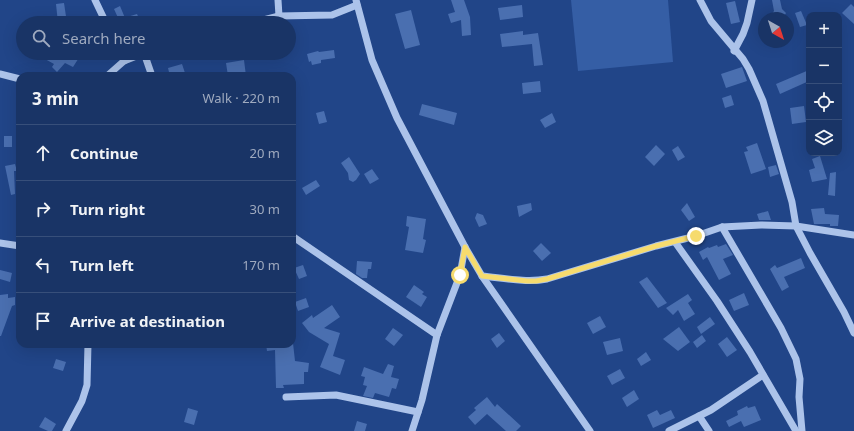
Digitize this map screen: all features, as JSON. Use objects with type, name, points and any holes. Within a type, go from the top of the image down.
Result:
[{"type":"street","points":[[95,0],[103,16]]},
{"type":"street","points":[[278,0],[279,16],[332,15],[357,2],[372,60],[397,118],[465,247],[482,276],[590,431]]},
{"type":"street","points":[[700,0],[711,21],[743,59],[749,69],[763,101],[792,202],[796,226],[844,312],[854,333]]},
{"type":"street","points":[[734,50],[743,34],[752,0]]},
{"type":"street","points":[[146,60],[151,72]]},
{"type":"street","points":[[112,72],[124,61]]},
{"type":"street","points":[[0,74],[16,79]]},
{"type":"street","points":[[482,276],[536,281],[547,279],[722,227],[761,225],[796,226],[854,235]]},
{"type":"street","points":[[722,227],[781,328],[796,359],[800,379],[799,397],[802,431]]},
{"type":"street","points":[[296,239],[438,335]]},
{"type":"street","points":[[675,242],[750,352],[796,431]]},
{"type":"street","points":[[0,243],[16,245]]},
{"type":"street","points":[[412,431],[438,335],[460,275],[465,247]]},
{"type":"street","points":[[66,431],[82,401],[87,385],[88,348]]},
{"type":"street","points":[[669,431],[711,410],[763,375]]},
{"type":"street","points":[[286,397],[336,396],[418,412]]},
{"type":"street","points":[[698,416],[709,431]]},
{"type":"shaded area","points":[[571,0],[668,0],[673,62],[578,71]]},
{"type":"building","points":[[451,0],[464,0],[470,17],[471,35],[462,36],[461,20],[451,23],[448,14],[455,12]]},
{"type":"building","points":[[772,0],[780,0],[782,9],[785,12],[773,12]]},
{"type":"building","points":[[735,1],[740,22],[731,24],[726,3]]},
{"type":"building","points":[[64,3],[66,16],[57,16],[56,4]]},
{"type":"building","points":[[851,4],[854,7],[854,24],[842,13]]},
{"type":"building","points":[[522,5],[523,17],[500,20],[498,8]]},
{"type":"building","points":[[120,6],[124,16],[117,16],[114,9]]},
{"type":"building","points":[[411,10],[420,45],[405,49],[395,14]]},
{"type":"building","points":[[801,11],[806,25],[800,27],[795,13]]},
{"type":"building","points":[[523,31],[523,35],[538,33],[543,65],[534,66],[532,44],[502,47],[500,34]]},
{"type":"building","points":[[334,50],[335,58],[321,60],[321,63],[312,65],[311,61],[309,62],[307,54],[318,51]]},
{"type":"building","points":[[47,60],[78,60],[73,67],[65,63],[57,72],[52,67],[54,64]]},
{"type":"building","points":[[244,60],[246,72],[227,72],[226,63]]},
{"type":"building","points":[[182,64],[185,72],[169,72],[168,68]]},
{"type":"building","points":[[742,67],[747,81],[726,88],[721,74]]},
{"type":"building","points":[[806,71],[806,82],[780,94],[776,84]]},
{"type":"building","points":[[540,81],[541,92],[523,94],[522,83]]},
{"type":"building","points":[[731,95],[734,105],[725,108],[722,98]]},
{"type":"building","points":[[422,104],[457,113],[454,125],[419,115]]},
{"type":"building","points":[[804,106],[806,122],[792,124],[790,108]]},
{"type":"building","points":[[324,111],[327,122],[319,124],[316,113]]},
{"type":"building","points":[[552,113],[556,122],[545,128],[540,120]]},
{"type":"building","points":[[4,136],[12,136],[12,147],[4,147]]},
{"type":"building","points":[[757,143],[766,169],[751,174],[744,152],[748,151],[746,147]]},
{"type":"building","points":[[656,145],[665,154],[654,166],[645,157]]},
{"type":"building","points":[[678,146],[685,157],[678,161],[672,150]]},
{"type":"building","points":[[820,156],[827,179],[812,182],[809,170],[815,168],[812,159]]},
{"type":"building","points":[[349,157],[360,174],[353,182],[349,180],[348,173],[341,163]]},
{"type":"building","points":[[15,164],[15,194],[11,195],[5,166]]},
{"type":"building","points":[[776,165],[779,174],[770,177],[768,167]]},
{"type":"building","points":[[372,169],[379,179],[370,184],[364,174]]},
{"type":"building","points":[[836,172],[835,196],[828,195],[830,173]]},
{"type":"building","points":[[316,180],[320,186],[306,195],[302,188]]},
{"type":"building","points":[[531,203],[532,210],[519,217],[517,206]]},
{"type":"building","points":[[687,203],[695,217],[689,221],[681,210]]},
{"type":"building","points":[[824,208],[825,214],[839,215],[838,226],[830,226],[830,224],[814,224],[811,209]]},
{"type":"building","points":[[768,211],[771,220],[759,220],[757,214]]},
{"type":"building","points":[[477,213],[483,215],[487,224],[479,227],[475,218]]},
{"type":"building","points":[[407,216],[426,219],[423,239],[426,240],[423,253],[405,250],[409,227],[406,226]]},
{"type":"building","points":[[541,243],[551,253],[542,261],[533,251]]},
{"type":"building","points":[[726,244],[733,255],[723,259],[731,274],[719,280],[707,257],[703,260],[699,252],[708,247],[717,245],[718,247]]},
{"type":"building","points":[[801,258],[805,268],[784,277],[789,287],[782,291],[770,269],[775,265],[777,268]]},
{"type":"building","points":[[357,261],[372,262],[371,269],[368,269],[367,278],[362,278],[356,274]]},
{"type":"building","points":[[303,265],[307,276],[299,279],[296,272],[296,267]]},
{"type":"building","points":[[0,270],[12,273],[10,282],[0,279]]},
{"type":"building","points":[[647,277],[667,303],[658,308],[639,282]]},
{"type":"building","points":[[414,285],[424,292],[422,294],[427,297],[421,307],[406,297]]},
{"type":"building","points":[[744,293],[749,305],[734,311],[729,300]]},
{"type":"building","points":[[8,294],[8,298],[15,297],[15,305],[12,306],[0,336],[0,295]]},
{"type":"building","points":[[688,294],[692,300],[688,303],[695,314],[684,321],[678,310],[673,315],[666,308]]},
{"type":"building","points":[[306,298],[309,307],[298,311],[296,302]]},
{"type":"building","points":[[332,305],[340,317],[324,328],[340,333],[333,356],[345,360],[340,375],[320,367],[329,344],[309,332],[302,323],[312,315],[313,318]]},
{"type":"building","points":[[600,316],[606,327],[593,334],[587,323]]},
{"type":"building","points":[[710,317],[715,324],[701,334],[697,327]]},
{"type":"building","points":[[679,327],[690,342],[678,351],[663,339]]},
{"type":"building","points":[[393,328],[403,335],[394,346],[385,339]]},
{"type":"building","points":[[499,333],[505,341],[497,348],[491,339]]},
{"type":"building","points":[[702,335],[706,341],[697,348],[693,342]]},
{"type":"building","points":[[727,337],[737,350],[727,357],[718,344]]},
{"type":"building","points":[[620,338],[623,351],[607,355],[603,342]]},
{"type":"building","points":[[267,348],[294,348],[295,361],[309,363],[308,372],[304,372],[304,384],[283,385],[284,388],[276,388],[275,350],[267,351]]},
{"type":"building","points":[[646,352],[651,360],[641,366],[637,359]]},
{"type":"building","points":[[56,359],[66,362],[63,371],[53,368]]},
{"type":"building","points":[[388,364],[394,366],[391,377],[399,379],[396,389],[392,388],[389,397],[375,393],[373,398],[363,396],[367,386],[363,385],[365,377],[361,376],[364,367],[383,374]]},
{"type":"building","points":[[620,369],[625,378],[612,385],[607,376]]},
{"type":"building","points":[[634,390],[639,399],[627,407],[622,398]]},
{"type":"building","points":[[487,397],[495,407],[497,404],[521,426],[516,431],[506,431],[487,414],[475,425],[468,417],[476,410],[474,408]]},
{"type":"building","points":[[747,406],[748,408],[755,406],[761,420],[744,427],[741,421],[729,427],[726,421],[738,415],[737,411]]},
{"type":"building","points":[[188,408],[198,411],[194,425],[184,422]]},
{"type":"building","points":[[657,410],[660,415],[671,410],[675,418],[653,428],[647,415]]},
{"type":"building","points":[[45,417],[56,424],[52,431],[39,427]]},
{"type":"building","points":[[357,421],[367,424],[365,431],[354,431]]},
{"type":"route","points":[[460,275],[465,247],[482,276],[536,281],[656,246],[696,236]]}]
